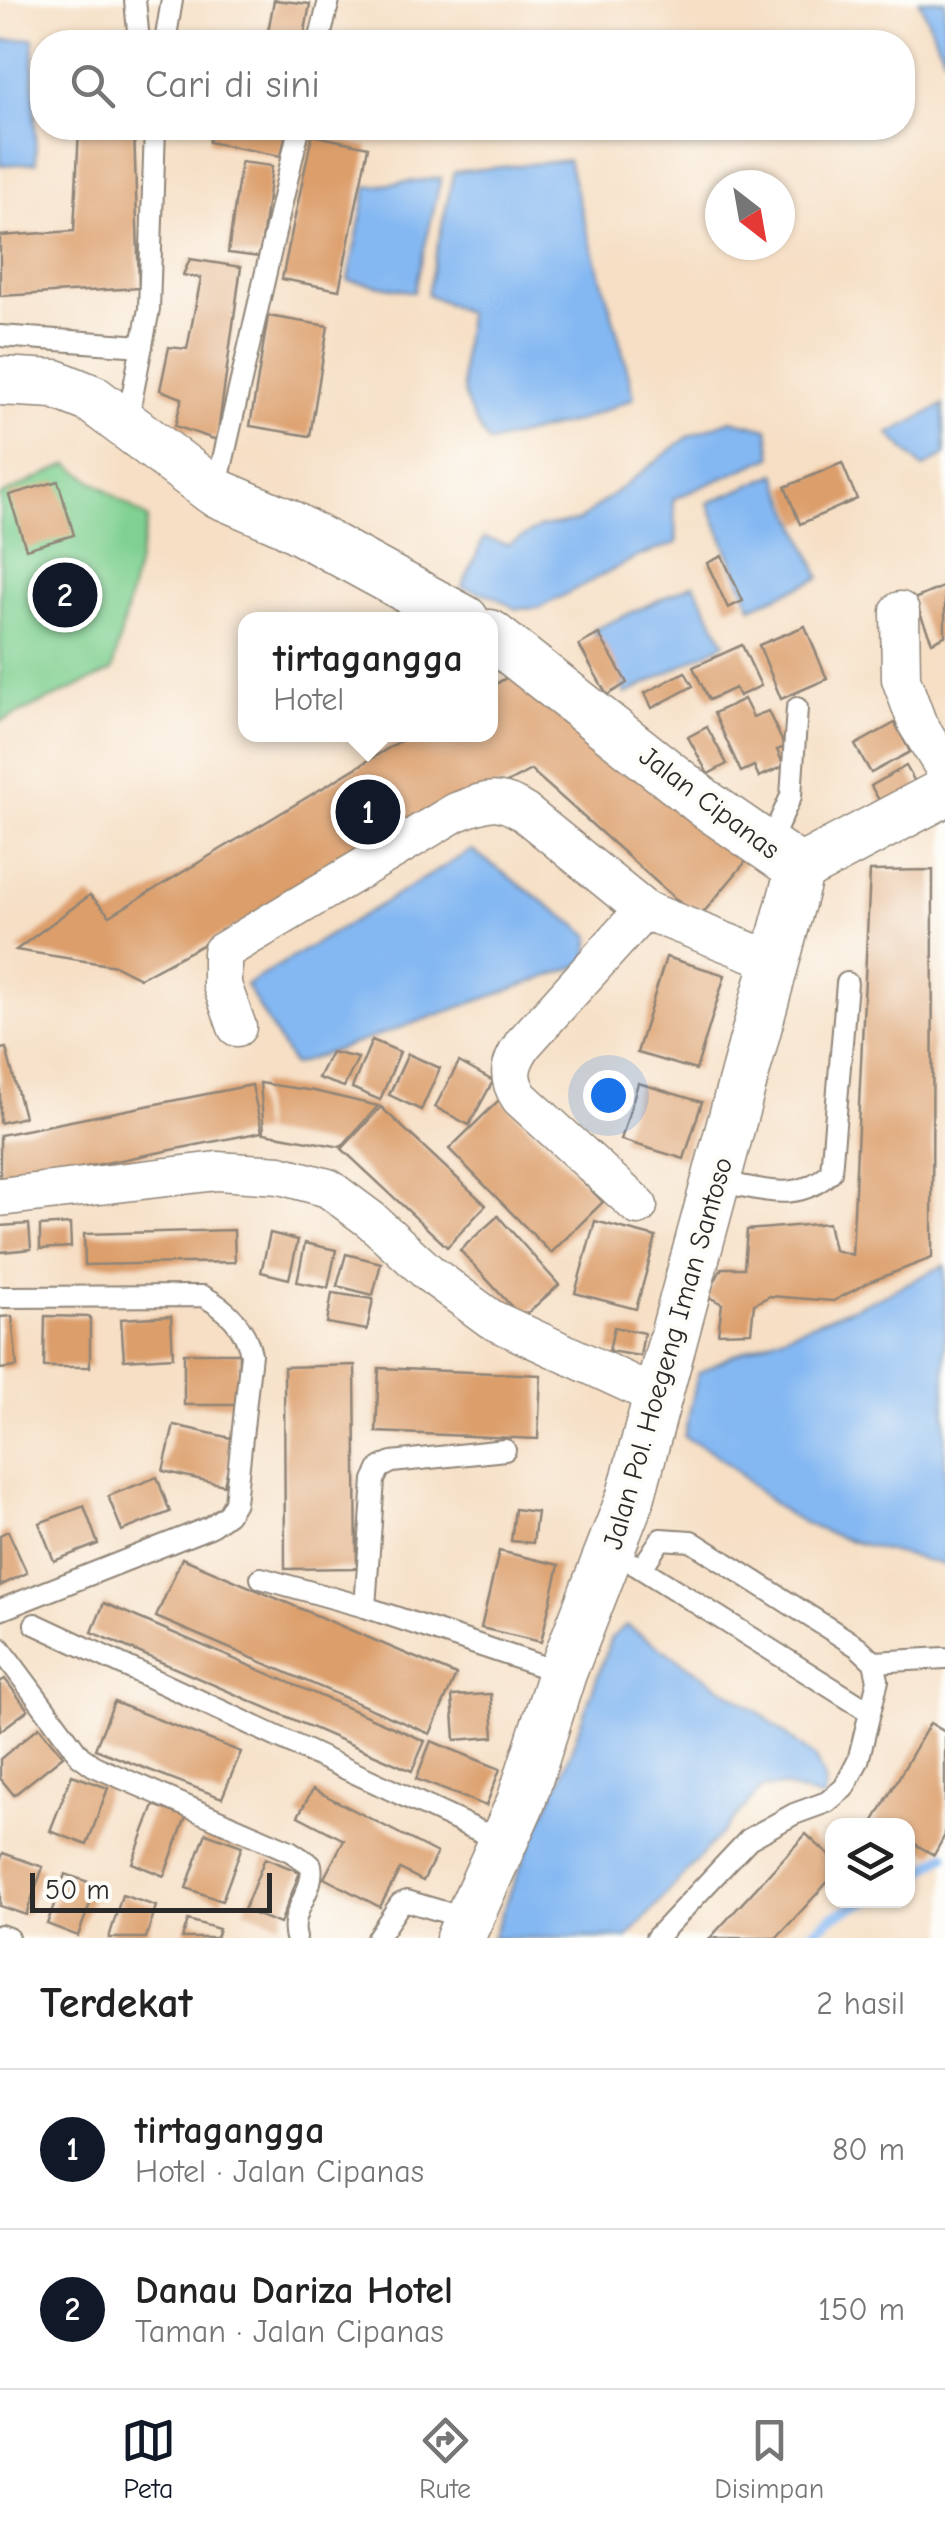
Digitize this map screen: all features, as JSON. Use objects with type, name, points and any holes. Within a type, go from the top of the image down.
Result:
[{"type":"street","points":[[8,388],[55,384],[92,399],[216,492],[285,522],[451,612]]},
{"type":"street","points":[[900,611],[901,679],[918,725],[945,769]]},
{"type":"street","name":"Jalan Cipanas","points":[[498,640],[707,805],[784,858],[945,792]]},
{"type":"street","points":[[237,1027],[222,985],[222,952],[456,812],[489,800],[509,802],[525,813],[644,910],[776,962]]},
{"type":"street","name":"Jalan Pol. Hoegeng Iman Santoso","points":[[464,1929],[520,1802],[562,1673],[626,1560],[630,1499],[776,962],[784,858]]},
{"type":"street","points":[[638,1206],[520,1098],[510,1073],[522,1044],[644,910]]},
{"type":"street","points":[[0,1197],[217,1171],[280,1175],[328,1188],[371,1220],[430,1274],[491,1319],[658,1397]]},
{"type":"lane","points":[[135,0],[138,30]]},
{"type":"lane","points":[[167,30],[172,0]]},
{"type":"lane","points":[[322,30],[328,0]]},
{"type":"lane","points":[[126,425],[149,309],[154,140]]},
{"type":"lane","points":[[216,492],[296,140]]},
{"type":"lane","points":[[0,336],[142,346]]},
{"type":"lane","points":[[784,858],[796,708]]},
{"type":"lane","points":[[718,1182],[797,1193],[815,1187],[831,1172],[847,983]]},
{"type":"lane","points":[[0,1297],[203,1296],[223,1307],[238,1324],[251,1354],[235,1502],[228,1514],[210,1527],[0,1610]]},
{"type":"lane","points":[[365,1607],[374,1480],[380,1468],[392,1462],[505,1450]]},
{"type":"lane","points":[[656,1938],[748,1839],[794,1814],[827,1802],[844,1788],[858,1762],[878,1680],[874,1662],[858,1647],[690,1542],[660,1539],[626,1560],[870,1712]]},
{"type":"lane","points":[[261,1578],[365,1607],[562,1673]]},
{"type":"lane","points":[[35,1624],[503,1842]]},
{"type":"lane","points":[[0,1648],[80,1756],[94,1766],[290,1851],[311,1865],[313,1878],[296,1911],[296,1938]]},
{"type":"lane","points":[[874,1662],[945,1658]]},
{"type":"lane","points":[[376,1938],[400,1904],[408,1901],[464,1929]]},
{"type":"lane","points":[[0,1935],[8,1938]]},
{"type":"green space","points":[[68,464],[148,519],[112,671],[0,722],[0,496]]},
{"type":"water","points":[[919,0],[945,0],[945,59]]},
{"type":"water","points":[[30,38],[30,140],[35,140],[36,163],[0,165],[0,41]]},
{"type":"water","points":[[568,160],[634,398],[581,420],[489,443],[464,395],[462,367],[467,313],[427,294],[454,172]]},
{"type":"water","points":[[441,178],[414,292],[348,280],[367,187]]},
{"type":"water","points":[[943,405],[945,455],[923,468],[889,434]]},
{"type":"water","points":[[731,420],[768,429],[772,457],[673,499],[677,543],[639,556],[539,608],[516,609],[491,595],[462,587],[484,538],[508,545],[541,527],[578,521],[689,436]]},
{"type":"water","points":[[776,474],[820,578],[751,607],[708,503]]},
{"type":"water","points":[[694,584],[725,643],[626,694],[593,630]]},
{"type":"water","points":[[472,850],[591,936],[587,963],[293,1065],[246,985]]},
{"type":"water","points":[[945,1265],[945,1565],[846,1540],[809,1525],[771,1502],[714,1453],[684,1437],[698,1373]]},
{"type":"water","points":[[626,1625],[760,1713],[815,1758],[825,1782],[824,1799],[782,1786],[762,1788],[627,1938],[492,1938],[562,1776],[611,1638]]},
{"type":"building","points":[[274,0],[310,4],[305,30],[268,30]]},
{"type":"building","points":[[78,140],[134,140],[139,288],[0,296],[0,236],[74,231]]},
{"type":"building","points":[[209,140],[284,140],[281,156]]},
{"type":"building","points":[[311,140],[368,147],[339,290],[282,279]]},
{"type":"building","points":[[241,162],[272,166],[260,257],[228,253]]},
{"type":"building","points":[[190,259],[241,267],[217,440],[175,426],[182,398],[160,390],[169,347],[187,349],[201,278],[183,275]]},
{"type":"building","points":[[268,316],[328,326],[310,436],[250,426]]},
{"type":"building","points":[[842,463],[857,499],[800,524],[785,487]]},
{"type":"building","points":[[58,481],[74,535],[26,549],[9,495]]},
{"type":"building","points":[[722,556],[743,601],[728,608],[707,563]]},
{"type":"building","points":[[945,586],[945,636],[932,642],[914,599]]},
{"type":"building","points":[[805,626],[827,679],[781,699],[759,645]]},
{"type":"building","points":[[599,634],[627,683],[607,695],[579,645]]},
{"type":"building","points":[[742,645],[761,686],[739,696],[735,688],[709,700],[693,667]]},
{"type":"building","points":[[516,672],[753,853],[698,919],[531,770],[140,978],[116,966],[16,950],[90,895],[110,916],[399,742],[498,742],[498,683]]},
{"type":"building","points":[[685,672],[693,686],[652,708],[645,693]]},
{"type":"building","points":[[744,699],[753,717],[768,711],[785,747],[777,750],[784,766],[759,777],[754,766],[741,772],[714,713]]},
{"type":"building","points":[[895,723],[910,752],[871,773],[855,745]]},
{"type":"building","points":[[707,727],[727,764],[708,774],[688,737]]},
{"type":"building","points":[[906,766],[923,796],[888,816],[871,786]]},
{"type":"building","points":[[933,870],[932,1258],[833,1301],[770,1296],[754,1304],[751,1332],[718,1333],[722,1304],[707,1296],[722,1268],[744,1268],[747,1230],[828,1223],[834,1250],[852,1255],[870,871]]},
{"type":"building","points":[[666,957],[725,975],[696,1070],[637,1053]]},
{"type":"building","points":[[372,1040],[400,1052],[380,1100],[352,1088]]},
{"type":"building","points":[[6,1048],[24,1117],[0,1123],[0,1049]]},
{"type":"building","points":[[331,1052],[358,1058],[344,1087],[318,1078]]},
{"type":"building","points":[[408,1054],[440,1068],[421,1110],[389,1095]]},
{"type":"building","points":[[459,1062],[493,1081],[469,1125],[435,1107]]},
{"type":"building","points":[[260,1083],[378,1106],[341,1147],[264,1133]]},
{"type":"building","points":[[638,1083],[702,1102],[684,1159],[621,1140]]},
{"type":"building","points":[[252,1085],[262,1132],[0,1184],[0,1135]]},
{"type":"building","points":[[501,1098],[603,1202],[551,1253],[449,1149]]},
{"type":"building","points":[[381,1107],[486,1205],[447,1247],[342,1149]]},
{"type":"building","points":[[498,1216],[559,1285],[522,1318],[460,1250]]},
{"type":"building","points":[[595,1221],[656,1237],[636,1309],[575,1293]]},
{"type":"building","points":[[29,1224],[31,1249],[0,1252],[0,1226]]},
{"type":"building","points":[[70,1224],[71,1247],[40,1249],[40,1226]]},
{"type":"building","points":[[234,1230],[235,1262],[85,1265],[84,1234]]},
{"type":"building","points":[[270,1233],[298,1240],[289,1279],[261,1272]]},
{"type":"building","points":[[305,1243],[336,1250],[328,1288],[297,1282]]},
{"type":"building","points":[[346,1254],[381,1263],[373,1295],[337,1286]]},
{"type":"building","points":[[332,1293],[373,1299],[367,1330],[327,1323]]},
{"type":"building","points":[[12,1316],[17,1367],[0,1369],[0,1317]]},
{"type":"building","points":[[45,1316],[90,1317],[90,1367],[44,1367]]},
{"type":"building","points":[[171,1316],[173,1357],[124,1360],[121,1319]]},
{"type":"building","points":[[614,1327],[644,1333],[640,1356],[609,1351]]},
{"type":"building","points":[[184,1353],[239,1353],[238,1405],[184,1405]]},
{"type":"building","points":[[355,1365],[357,1568],[285,1569],[284,1367]]},
{"type":"building","points":[[379,1368],[541,1375],[538,1439],[376,1432]]},
{"type":"building","points":[[174,1425],[235,1439],[224,1485],[163,1471]]},
{"type":"building","points":[[157,1477],[170,1512],[122,1531],[108,1496]]},
{"type":"building","points":[[84,1506],[98,1544],[54,1561],[39,1523]]},
{"type":"building","points":[[515,1509],[537,1512],[533,1543],[511,1541]]},
{"type":"building","points":[[8,1531],[27,1573],[0,1586],[0,1535]]},
{"type":"building","points":[[499,1551],[559,1565],[541,1642],[481,1628]]},
{"type":"building","points":[[182,1558],[456,1675],[430,1734],[156,1617]]},
{"type":"building","points":[[104,1603],[425,1741],[412,1771],[92,1632]]},
{"type":"building","points":[[5,1679],[28,1710],[0,1731],[0,1682]]},
{"type":"building","points":[[491,1694],[494,1737],[455,1740],[452,1696]]},
{"type":"building","points":[[114,1702],[241,1752],[222,1798],[95,1749]]},
{"type":"building","points":[[930,1723],[945,1732],[945,1835],[934,1855],[915,1844],[915,1818],[876,1818]]},
{"type":"building","points":[[39,1727],[63,1756],[14,1795],[0,1778],[0,1759]]},
{"type":"building","points":[[431,1741],[500,1769],[486,1806],[416,1779]]},
{"type":"building","points":[[72,1775],[108,1788],[87,1845],[50,1831]]},
{"type":"building","points":[[313,1789],[437,1853],[423,1881],[400,1869],[380,1907],[324,1878],[344,1840],[298,1816]]},
{"type":"building","points":[[154,1805],[186,1817],[164,1876],[132,1863]]},
{"type":"building","points":[[206,1833],[242,1846],[222,1901],[186,1888]]},
{"type":"building","points":[[806,1834],[825,1852],[825,1885],[776,1938],[710,1938]]},
{"type":"building","points":[[3,1853],[43,1867],[26,1915],[0,1906]]},
{"type":"building","points":[[265,1858],[300,1872],[280,1924],[244,1910]]},
{"type":"building","points":[[65,1874],[97,1885],[78,1936],[47,1924]]},
{"type":"building","points":[[122,1895],[156,1906],[146,1938],[109,1938]]},
{"type":"building","points":[[188,1920],[219,1929],[216,1938],[182,1938]]},
{"type":"waterway","points":[[915,1877],[945,1855]]},
{"type":"waterway","points":[[806,1938],[833,1916],[852,1908]]},
{"type":"place","name":"Danau Dariza Hotel","points":[[65,595]]},
{"type":"place","name":"tirtagangga","points":[[368,812]]}]
